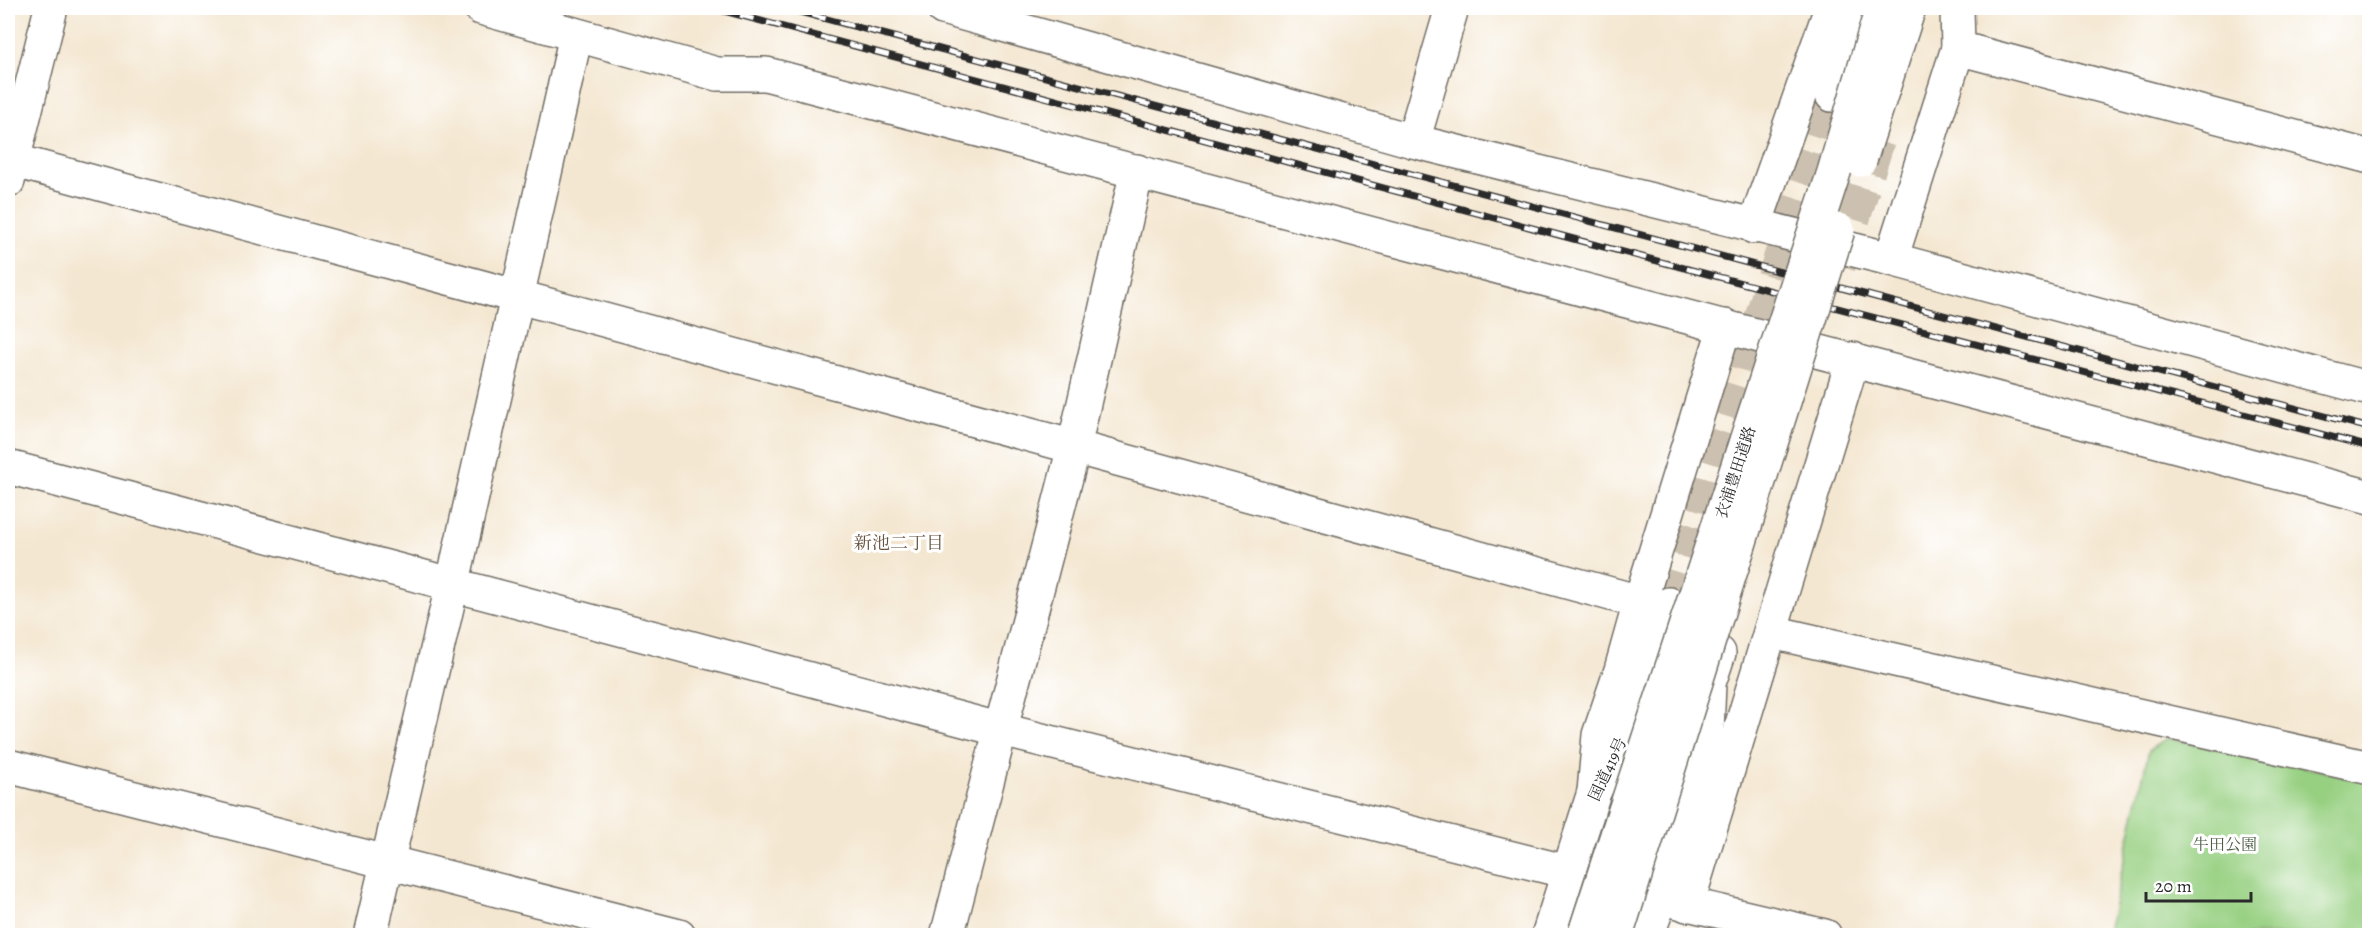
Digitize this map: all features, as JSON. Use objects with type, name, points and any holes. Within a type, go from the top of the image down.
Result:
[{"type":"main road","points":[[51,8],[9,168],[518,297],[1654,603]]},
{"type":"main road","points":[[481,8],[717,74],[766,74],[2370,497]]},
{"type":"main road","points":[[943,8],[1413,141],[1891,259],[2370,389]]},
{"type":"main road","points":[[1413,141],[1452,8]]},
{"type":"main road","points":[[1754,227],[1831,8]]},
{"type":"main road","points":[[1832,95],[1860,8]]},
{"type":"main road","name":"衣浦豊田道路","points":[[1584,936],[1834,171],[1882,8]]},
{"type":"main road","name":"衣浦豊田道路","points":[[1616,936],[1908,8]]},
{"type":"main road","points":[[1889,107],[1914,27],[1927,8]]},
{"type":"main road","points":[[1891,259],[1958,48],[1956,8]]},
{"type":"main road","points":[[370,936],[452,586],[576,35]]},
{"type":"main road","points":[[1958,48],[2370,157]]},
{"type":"main road","points":[[947,936],[1074,447],[1137,171]]},
{"type":"main road","name":"国道419号","points":[[1548,936],[1594,792],[1634,713],[1654,603],[1725,326]]},
{"type":"main road","points":[[1647,936],[1674,902],[1720,793],[1772,632],[1853,359]]},
{"type":"main road","points":[[8,467],[1002,730],[1568,872],[1674,902],[1825,936]]},
{"type":"main road","points":[[1674,902],[1707,732],[1709,683],[1729,620]]},
{"type":"main road","points":[[1772,632],[2370,768]]},
{"type":"main road","points":[[8,766],[679,936]]},
{"type":"green space","name":"牛田公園","points":[[2168,738],[2369,781],[2369,935],[2107,936],[2149,750]]},
{"type":"tunnel","points":[[1669,604],[1832,95]]},
{"type":"tunnel","points":[[1839,266],[1881,132]]},
{"type":"railway","points":[[713,8],[1581,241],[2370,447]]},
{"type":"railway","points":[[785,8],[2370,428]]},
{"type":"district","name":"新池二丁目","points":[[899,543]]}]
